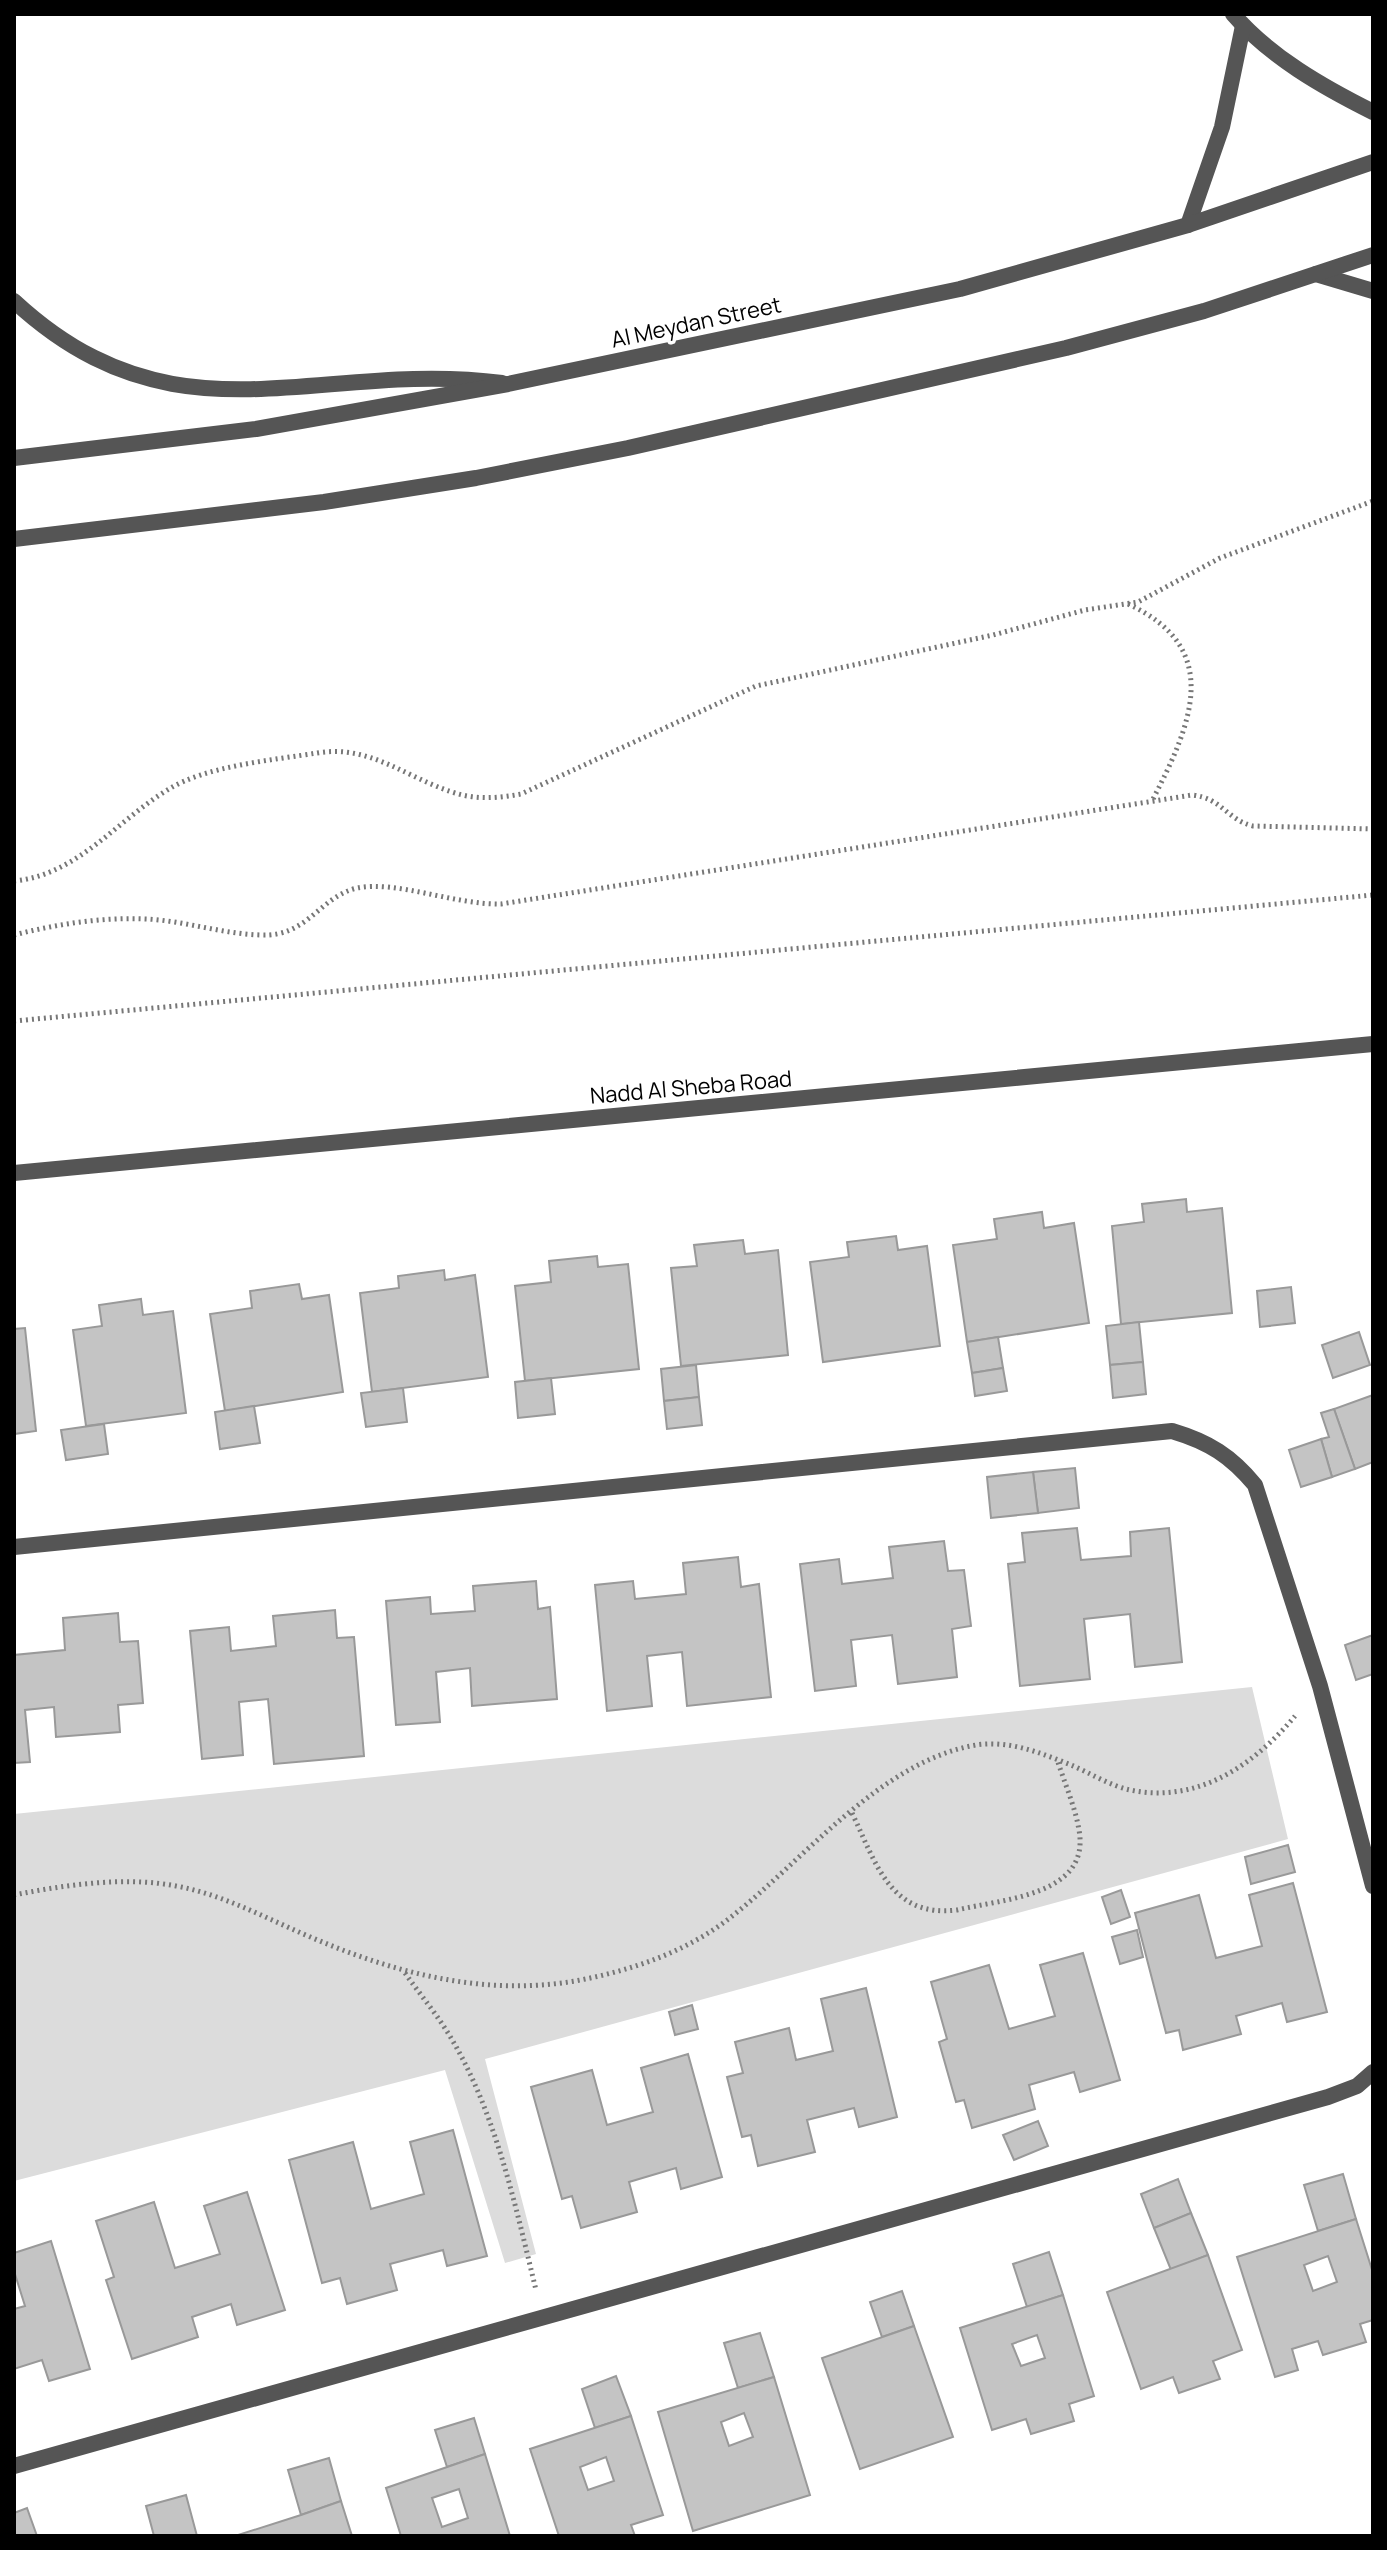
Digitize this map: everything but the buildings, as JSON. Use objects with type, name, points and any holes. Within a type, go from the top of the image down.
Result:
[{"type":"street","points":[[1238,20],[1287,62],[1333,93],[1373,112]]},
{"type":"street","points":[[1188,225],[1222,127],[1238,20]]},
{"type":"street","name":"Al Meydan Street","points":[[14,458],[256,429],[508,384],[960,289],[1188,225],[1373,162]]},
{"type":"street","points":[[14,539],[324,502],[476,478],[628,448],[1066,348],[1204,311],[1373,255]]},
{"type":"street","points":[[1316,274],[1373,291]]},
{"type":"street","points":[[14,301],[63,340],[97,359],[170,385],[248,392],[428,377],[508,384]]},
{"type":"street","name":"Nadd Al Sheba Road","points":[[14,1173],[1373,1044]]},
{"type":"street","points":[[14,1547],[1172,1431],[1205,1440],[1224,1453],[1255,1485],[1320,1686],[1373,1886]]},
{"type":"street","points":[[14,2466],[1328,2097],[1357,2086],[1373,2072]]},
{"type":"path","points":[[14,881],[34,880],[56,871],[167,789],[203,774],[313,753],[346,751],[378,758],[455,793],[500,798],[542,786],[756,686],[952,644],[1085,610],[1128,604],[1220,558],[1373,501]]},
{"type":"path","points":[[1128,604],[1149,614],[1167,629],[1185,658],[1194,692],[1180,745],[1152,802]]},
{"type":"path","points":[[14,935],[79,922],[148,919],[263,935],[305,925],[334,898],[364,887],[396,888],[455,902],[501,904],[1202,796],[1222,804],[1235,819],[1253,826],[1373,829]]},
{"type":"path","points":[[14,1021],[1373,895]]},
{"type":"path","points":[[14,1895],[121,1883],[173,1885],[222,1899],[404,1972],[451,1981],[512,1986],[574,1981],[634,1967],[691,1944],[730,1919],[904,1771],[940,1753],[980,1744],[1022,1746],[1129,1790],[1167,1791],[1203,1785],[1238,1770],[1268,1748],[1320,1686]]},
{"type":"path","points":[[852,1813],[885,1883],[914,1905],[943,1912],[1055,1887],[1075,1863],[1080,1847],[1079,1830],[1057,1759]]},
{"type":"path","points":[[404,1972],[449,2034],[478,2098],[506,2171],[542,2316]]},
{"type":"shaded area","points":[[1252,1687],[1288,1839],[485,2059],[536,2254],[505,2263],[445,2070],[14,2181],[14,1814]]}]
